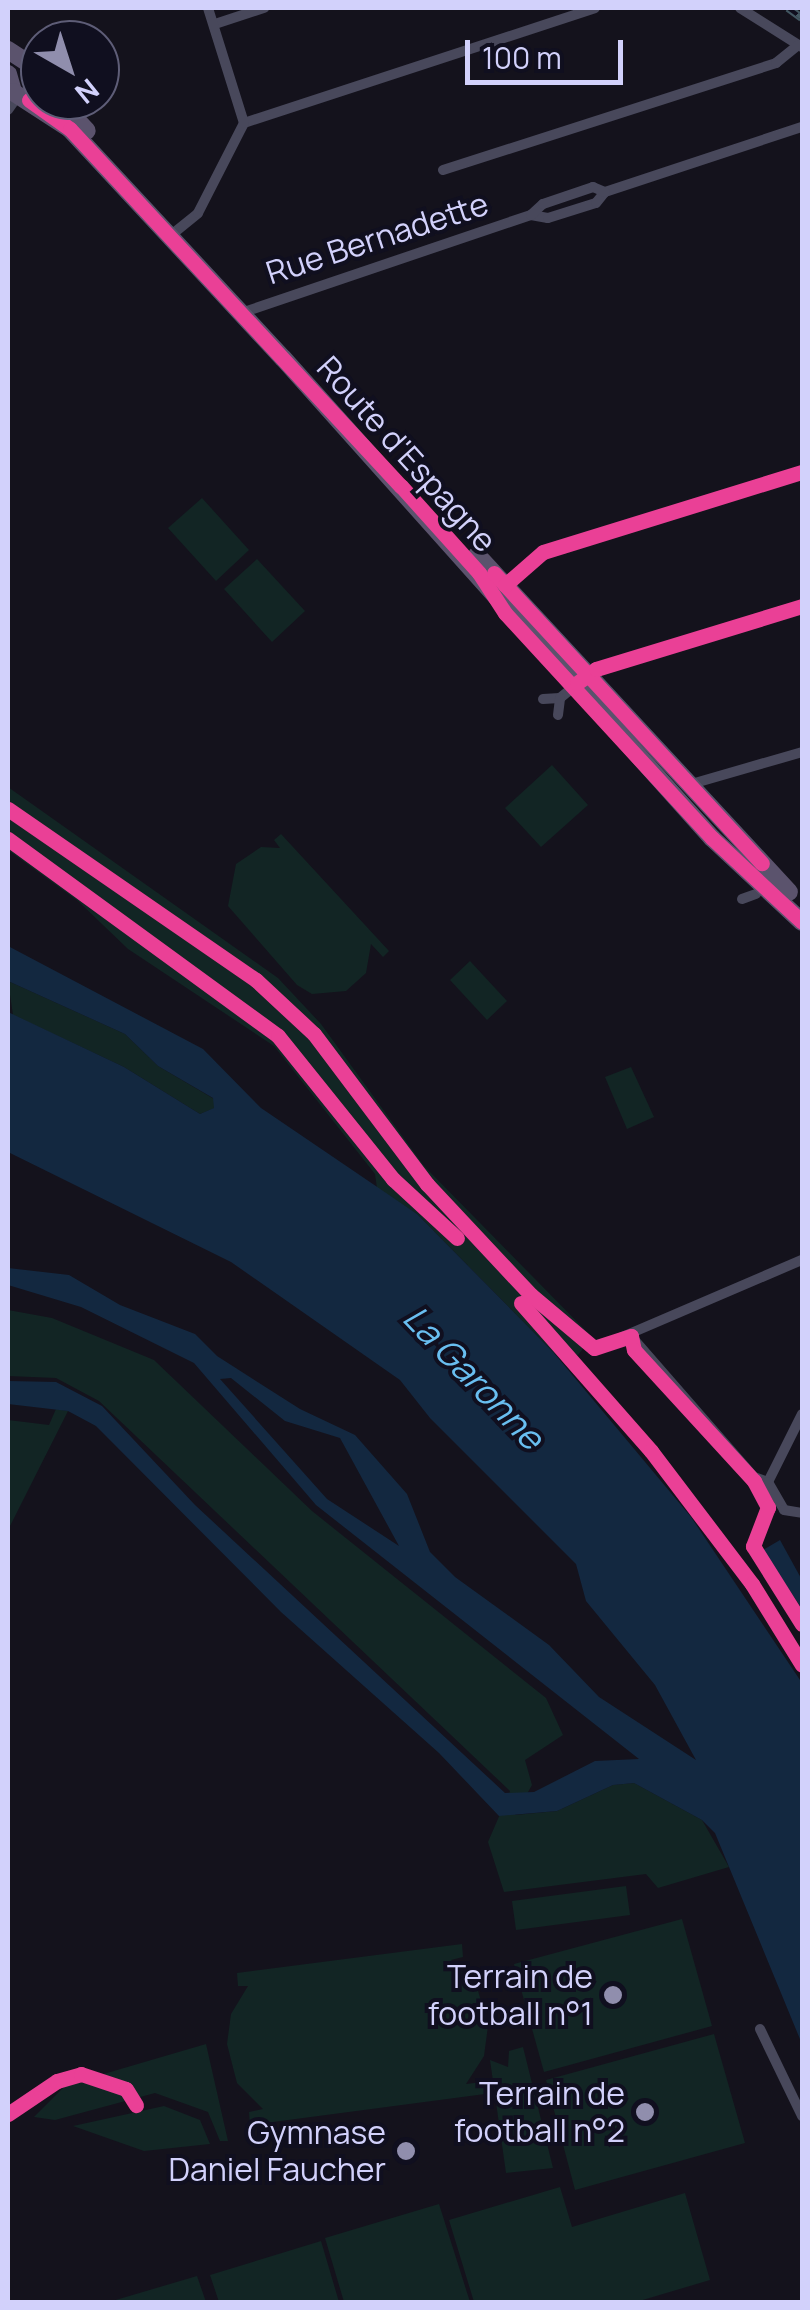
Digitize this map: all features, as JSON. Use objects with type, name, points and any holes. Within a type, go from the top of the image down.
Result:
[{"type":"main road","name":"Route d'Espagne","points":[[8,50],[20,81]]},
{"type":"main road","name":"Route d'Espagne","points":[[60,120],[174,233],[505,585],[573,686],[690,784],[802,907]]},
{"type":"main road","name":"Route d'Espagne","points":[[75,120],[174,233]]},
{"type":"main road","name":"Route d'Espagne","points":[[245,309],[479,573],[505,613],[667,789],[802,922]]},
{"type":"street","points":[[174,233],[198,212],[244,123],[208,8]]},
{"type":"street","points":[[215,24],[264,8]]},
{"type":"street","points":[[244,123],[595,8]]},
{"type":"street","points":[[443,170],[776,63],[800,46],[740,8]]},
{"type":"street","name":"Rue Bernadette","points":[[245,309],[530,215],[548,218],[596,203],[605,192],[802,127]]},
{"type":"street","points":[[505,585],[543,552],[802,472]]},
{"type":"street","points":[[542,699],[802,606]]},
{"type":"street","points":[[558,715],[573,686]]},
{"type":"street","points":[[667,789],[802,752]]},
{"type":"street","points":[[742,900],[756,894]]},
{"type":"street","points":[[608,1343],[802,1260]]},
{"type":"street","points":[[631,1336],[754,1477],[768,1482],[784,1510],[802,1513]]},
{"type":"street","points":[[768,1482],[802,1414]]},
{"type":"street","points":[[760,2029],[802,2116]]},
{"type":"green space","points":[[202,498],[249,550],[216,581],[168,528]]},
{"type":"green space","points":[[257,559],[305,611],[272,642],[224,589]]},
{"type":"green space","points":[[552,765],[588,805],[541,847],[505,808]]},
{"type":"green space","points":[[8,787],[278,978],[321,1024],[424,1166],[592,1337],[578,1355],[554,1353],[417,1214],[377,1188],[375,1174],[274,1046],[128,949],[78,901],[8,850]]},
{"type":"green space","points":[[281,834],[389,951],[383,957],[371,944],[366,973],[346,991],[312,994],[297,985],[228,906],[236,864],[261,847],[280,848],[274,840]]},
{"type":"green space","points":[[470,961],[507,1001],[487,1020],[450,980]]},
{"type":"green space","points":[[8,981],[125,1034],[158,1066],[214,1099],[215,1108],[200,1114],[124,1067],[13,1015]]},
{"type":"green space","points":[[631,1067],[654,1117],[627,1129],[605,1077]]},
{"type":"green space","points":[[8,1310],[52,1318],[154,1360],[312,1511],[546,1698],[563,1735],[525,1760],[532,1785],[515,1815],[557,1811],[613,1785],[634,1783],[702,1820],[729,1867],[658,1888],[646,1874],[504,1892],[488,1842],[510,1791],[99,1401],[56,1378],[8,1376]]},
{"type":"green space","points":[[56,1409],[68,1411],[8,1530],[8,1420],[49,1425]]},
{"type":"green space","points":[[626,1886],[630,1915],[516,1930],[512,1901]]},
{"type":"green space","name":"Terrain de football n°1","points":[[682,1919],[712,2026],[544,2072],[514,1964]]},
{"type":"green space","points":[[462,1944],[463,1957],[451,1960],[477,1987],[488,2026],[484,2056],[466,2084],[483,2082],[485,2094],[250,2125],[249,2112],[263,2109],[237,2083],[227,2044],[231,2014],[248,1986],[238,1986],[237,1973]]},
{"type":"green space","name":"Terrain de football n°2","points":[[714,2034],[745,2143],[575,2190],[546,2080]]},
{"type":"green space","points":[[206,2044],[228,2141],[220,2141],[208,2112],[155,2093],[55,2120],[34,2117],[66,2085]]},
{"type":"green space","points":[[523,2047],[553,2168],[506,2173],[490,2060],[508,2067],[509,2051]]},
{"type":"green space","points":[[164,2106],[200,2120],[210,2144],[144,2151],[73,2126]]},
{"type":"green space","points":[[560,2187],[572,2227],[685,2193],[710,2280],[636,2302],[474,2302],[449,2220]]},
{"type":"green space","points":[[439,2204],[470,2302],[344,2302],[325,2238]]},
{"type":"green space","points":[[321,2241],[339,2302],[219,2302],[210,2275]]},
{"type":"green space","points":[[197,2276],[206,2302],[109,2302]]},
{"type":"water","name":"La Garonne","points":[[8,946],[203,1049],[261,1108],[417,1214],[554,1353],[691,1517],[802,1683],[802,2044],[715,1833],[702,1820],[634,1783],[613,1785],[557,1811],[499,1816],[439,1753],[281,1612],[96,1426],[68,1411],[8,1404],[8,1381],[56,1382],[102,1406],[195,1505],[505,1793],[534,1792],[595,1761],[639,1759],[316,1505],[194,1363],[81,1307],[8,1285],[8,1268],[69,1275],[120,1305],[195,1334],[217,1356],[300,1409],[355,1435],[407,1494],[430,1552],[455,1577],[549,1645],[599,1697],[696,1760],[655,1685],[586,1601],[576,1564],[430,1418],[400,1380],[231,1262],[8,1152],[8,1012],[124,1067],[200,1114],[214,1108],[213,1098],[158,1066],[125,1034],[8,981]],"holes":[[[231,1378],[285,1421],[340,1438],[399,1546],[327,1499],[220,1379]]]},
{"type":"water","points":[[780,1540],[802,1580],[802,1609],[763,1550]]},
{"type":"railway","points":[[788,8],[802,18]]},
{"type":"cycle path","points":[[57,120],[70,129],[401,486],[479,573],[505,613],[712,838],[802,922]]},
{"type":"cycle path","points":[[505,585],[543,552],[802,472]]},
{"type":"cycle path","points":[[494,573],[762,863]]},
{"type":"cycle path","points":[[577,683],[596,669],[802,606]]},
{"type":"cycle path","points":[[8,809],[256,980],[314,1034],[427,1184],[531,1295],[594,1348],[631,1336],[634,1350],[754,1481],[768,1507],[753,1546],[802,1624]]},
{"type":"cycle path","points":[[8,839],[278,1036],[393,1179],[457,1238]]},
{"type":"cycle path","points":[[521,1303],[651,1451],[752,1584],[802,1665]]},
{"type":"cycle path","points":[[8,2114],[57,2081],[81,2074],[126,2089],[136,2105]]},
{"type":"place","name":"Terrain de football n°1","points":[[613,1995]]},
{"type":"place","name":"Terrain de football n°2","points":[[645,2112]]},
{"type":"place","name":"Gymnase Daniel Faucher","points":[[406,2151]]}]
